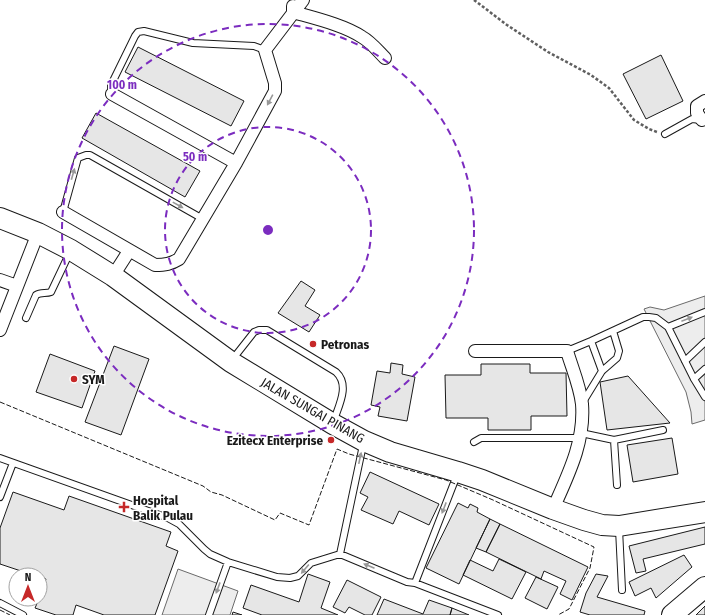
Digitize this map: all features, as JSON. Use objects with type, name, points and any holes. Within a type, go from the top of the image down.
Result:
[{"type":"main road","name":"JALAN SUNGAI PINANG","points":[[0,218],[38,233],[71,250],[113,276],[231,362],[333,424],[364,441],[390,452],[482,480],[553,509],[602,525],[619,526],[705,512]]},
{"type":"main road","points":[[672,615],[705,587]]},
{"type":"street","points":[[63,212],[155,265],[166,265],[179,259],[236,163],[275,91],[275,83],[265,50],[293,6],[303,0]]},
{"type":"street","points":[[293,6],[318,19],[361,36],[385,58]]},
{"type":"street","points":[[112,94],[236,163]]},
{"type":"street","points":[[703,122],[697,113],[697,106],[705,100]]},
{"type":"street","points":[[0,330],[38,233]]},
{"type":"street","points":[[113,276],[129,250]]},
{"type":"street","points":[[0,280],[17,286]]},
{"type":"street","points":[[475,351],[567,350],[582,404],[580,435],[577,452],[553,509]]},
{"type":"lane","points":[[112,94],[112,85],[138,32],[144,31],[194,43],[254,46],[265,50]]},
{"type":"lane","points":[[665,134],[692,119],[703,122]]},
{"type":"lane","points":[[63,212],[78,158],[90,155],[203,219]]},
{"type":"lane","points":[[26,318],[36,295],[39,293],[51,292],[71,250]]},
{"type":"lane","points":[[668,327],[705,312]]},
{"type":"lane","points":[[567,350],[591,341],[643,317],[656,318],[668,327],[694,379],[705,397]]},
{"type":"lane","points":[[231,362],[254,332],[259,330],[267,330],[336,372],[340,376],[344,387],[333,424]]},
{"type":"lane","points":[[582,404],[602,372],[617,358],[619,351],[613,331]]},
{"type":"lane","points":[[591,341],[602,372]]},
{"type":"lane","points":[[685,361],[705,342]]},
{"type":"lane","points":[[694,379],[705,369]]},
{"type":"lane","points":[[474,442],[481,438],[580,435],[614,440],[663,430]]},
{"type":"lane","points":[[614,440],[617,485]]},
{"type":"lane","points":[[340,554],[364,441]]},
{"type":"lane","points":[[0,458],[168,518],[179,524],[210,554],[228,562],[277,577],[290,578],[301,574],[311,563],[340,554],[406,582],[415,583],[498,615]]},
{"type":"lane","points":[[0,497],[13,463]]},
{"type":"lane","points":[[415,583],[458,472]]},
{"type":"lane","points":[[619,526],[622,590]]},
{"type":"lane","points":[[209,615],[228,562]]},
{"type":"lane","points":[[0,603],[23,615]]},
{"type":"path","points":[[474,0],[507,25],[548,52],[591,75],[609,88],[634,120],[649,129],[665,134]]},
{"type":"shaded area","points":[[705,296],[705,420],[692,424],[691,412],[686,392],[644,309],[650,307],[664,310]]},
{"type":"shaded area","points":[[178,569],[238,591],[230,615],[162,615]]},
{"type":"building","points":[[138,47],[244,101],[231,126],[125,72]]},
{"type":"building","points":[[661,55],[683,101],[646,119],[623,74]]},
{"type":"building","points":[[96,113],[200,171],[185,197],[82,138]]},
{"type":"building","points":[[301,281],[315,290],[305,306],[320,315],[309,332],[278,313]]},
{"type":"building","points":[[114,346],[149,359],[121,435],[85,422]]},
{"type":"building","points":[[50,354],[95,371],[82,408],[36,392]]},
{"type":"building","points":[[391,363],[403,365],[402,374],[415,377],[407,421],[378,416],[380,407],[371,405],[377,371],[390,373]]},
{"type":"building","points":[[481,364],[530,364],[530,373],[566,373],[567,416],[531,416],[531,430],[488,430],[488,418],[446,418],[445,375],[481,375]]},
{"type":"building","points":[[628,376],[670,423],[607,430],[600,382]]},
{"type":"building","points":[[672,438],[678,474],[633,482],[627,445]]},
{"type":"building","points":[[370,472],[439,504],[429,525],[399,511],[393,524],[361,510],[368,497],[360,493]]},
{"type":"building","points":[[13,492],[64,510],[69,496],[171,532],[166,546],[178,551],[155,615],[104,615],[76,605],[73,615],[56,615],[35,608],[48,607],[48,567],[9,567],[0,564],[0,528]]},
{"type":"building","points":[[458,503],[468,508],[470,504],[478,508],[477,512],[490,519],[459,584],[426,568]]},
{"type":"building","points":[[490,519],[500,524],[486,552],[476,548]]},
{"type":"building","points":[[500,524],[588,567],[572,600],[560,594],[566,581],[544,571],[541,579],[486,552]]},
{"type":"building","points":[[705,527],[705,544],[643,559],[646,571],[636,573],[629,546]]},
{"type":"building","points":[[684,555],[692,567],[656,598],[651,588],[635,596],[629,582]]},
{"type":"building","points":[[499,559],[526,572],[512,599],[463,575],[470,560],[493,571]]},
{"type":"building","points":[[308,574],[330,582],[321,608],[338,615],[262,615],[243,608],[251,585],[299,602]]},
{"type":"building","points":[[596,574],[608,576],[597,597],[645,611],[644,615],[590,615],[580,612],[586,593]]},
{"type":"building","points":[[536,577],[558,587],[547,609],[525,598]]},
{"type":"building","points":[[347,580],[381,597],[372,615],[365,615],[349,607],[345,613],[333,607]]},
{"type":"building","points":[[384,599],[423,614],[429,600],[452,608],[450,615],[377,615]]},
{"type":"building","points":[[705,606],[705,615],[696,615]]},
{"type":"building","points":[[452,608],[469,615],[450,615]]},
{"type":"building","points":[[233,612],[242,615],[232,615]]},
{"type":"fence","points":[[0,402],[203,486],[211,492],[222,495],[275,520],[280,513],[309,525],[337,449],[349,454],[446,480],[594,547],[590,568],[569,609],[558,615]]},
{"type":"fence","points":[[0,610],[10,615]]},
{"type":"place","name":"Petronas","points":[[313,344]]},
{"type":"place","name":"SYM","points":[[74,379]]},
{"type":"place","name":"Ezitecx Enterprise","points":[[331,440]]},
{"type":"place","name":"Hospital Balik Pulau","points":[[124,507]]}]
